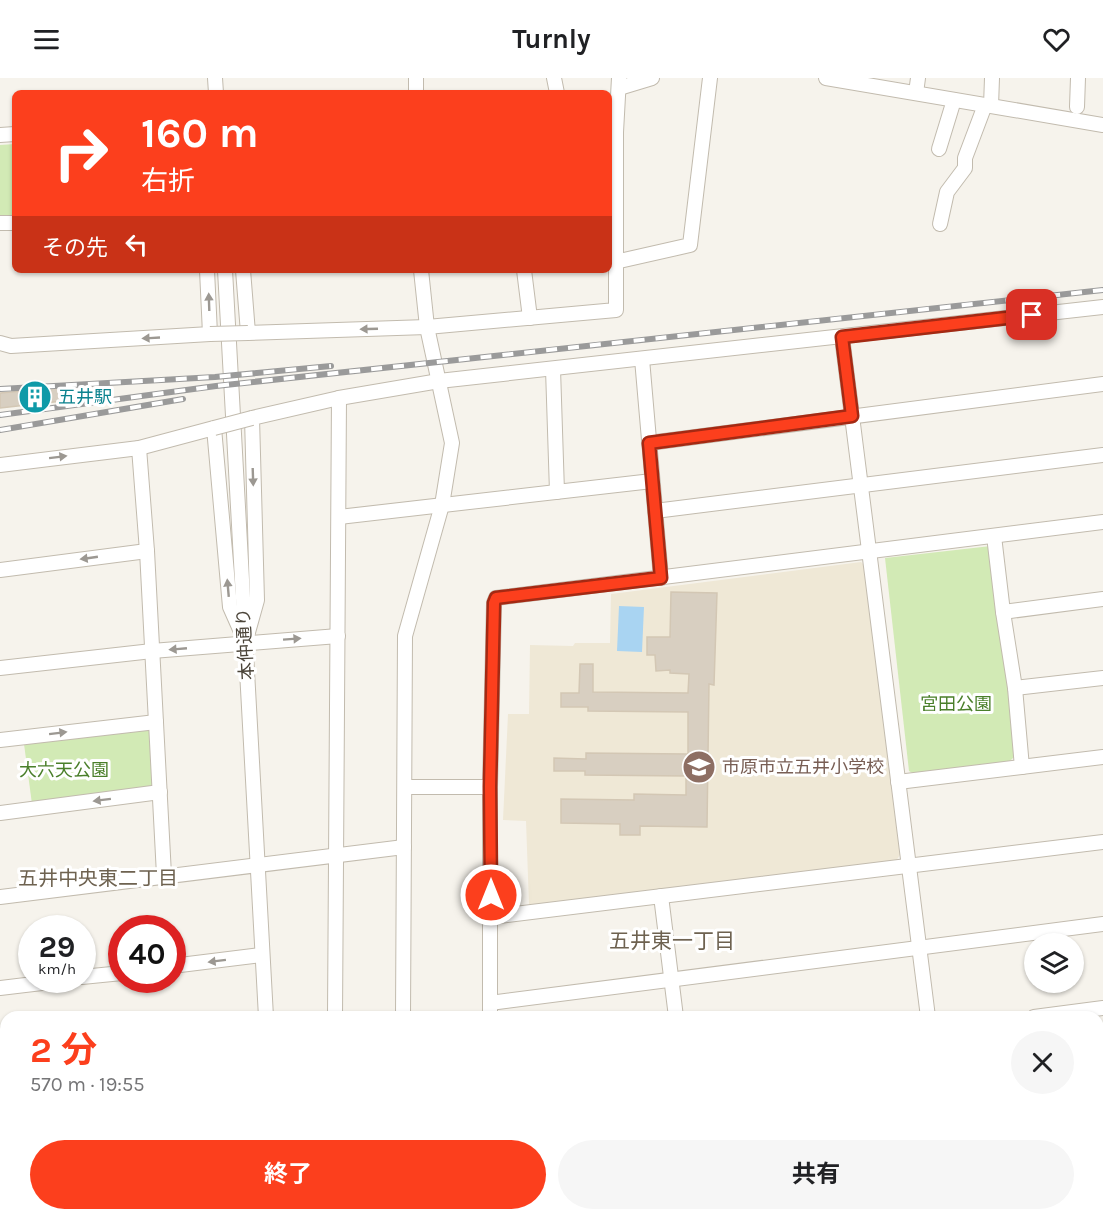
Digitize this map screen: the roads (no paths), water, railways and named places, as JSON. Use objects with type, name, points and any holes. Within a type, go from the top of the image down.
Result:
[{"type":"street","points":[[0,343],[11,346],[210,334],[427,327],[616,310],[613,132],[619,83],[652,78]]},
{"type":"street","points":[[615,262],[690,245],[710,78]]},
{"type":"street","points":[[826,78],[1103,125]]},
{"type":"street","points":[[916,93],[918,78]]},
{"type":"street","points":[[940,224],[947,192],[965,168],[965,158],[988,105],[992,78]]},
{"type":"street","points":[[1077,106],[1078,78]]},
{"type":"street","points":[[939,149],[954,100]]},
{"type":"street","points":[[207,273],[210,334]]},
{"type":"street","name":"本仲通り","points":[[225,273],[266,1011]]},
{"type":"street","points":[[243,273],[248,333]]},
{"type":"street","points":[[403,1011],[405,636],[442,504],[452,444],[427,327],[421,273]]},
{"type":"street","points":[[524,273],[530,318]]},
{"type":"street","points":[[0,465],[139,448],[339,398],[438,381],[1103,307]]},
{"type":"street","points":[[842,337],[927,1011]]},
{"type":"street","points":[[642,359],[661,578]]},
{"type":"street","points":[[554,369],[557,492]]},
{"type":"street","points":[[649,443],[1103,384]]},
{"type":"street","points":[[335,1011],[339,398]]},
{"type":"street","points":[[245,643],[257,600],[252,418]]},
{"type":"street","points":[[214,428],[230,607],[245,643]]},
{"type":"street","points":[[139,448],[147,550],[164,875]]},
{"type":"street","points":[[655,511],[1103,455]]},
{"type":"street","points":[[339,517],[652,481]]},
{"type":"street","points":[[1103,522],[496,598],[494,603],[490,787],[490,1010],[671,979],[1103,924]]},
{"type":"street","points":[[994,536],[1015,688],[1022,767]]},
{"type":"street","points":[[0,570],[147,550]]},
{"type":"street","points":[[1003,612],[1103,599]]},
{"type":"street","points":[[0,668],[152,651],[338,636]]},
{"type":"street","points":[[1015,688],[1103,678]]},
{"type":"street","points":[[0,740],[156,722]]},
{"type":"street","points":[[898,782],[1103,757]]},
{"type":"street","points":[[405,787],[490,787]]},
{"type":"street","points":[[0,813],[160,792]]},
{"type":"street","points":[[491,917],[1103,842]]},
{"type":"street","points":[[0,897],[404,847]]},
{"type":"street","points":[[661,896],[675,1011]]},
{"type":"street","points":[[186,964],[261,955]]},
{"type":"street","points":[[0,988],[18,986]]},
{"type":"street","points":[[1080,1011],[1103,1008]]},
{"type":"water","points":[[619,606],[644,607],[642,652],[617,651]]},
{"type":"railway","points":[[0,415],[216,386],[1103,290]]},
{"type":"railway","points":[[0,389],[215,377],[331,366]]},
{"type":"railway","points":[[0,430],[183,399]]},
{"type":"place","name":"五井駅","points":[[35,397]]},
{"type":"place","name":"市原市立五井小学校","points":[[699,767]]},
{"type":"district","name":"五井中央東二丁目","points":[[98,878]]},
{"type":"district","name":"五井東一丁目","points":[[672,941]]},
{"type":"park label","name":"宮田公園","points":[[956,704]]},
{"type":"park label","name":"大六天公園","points":[[64,770]]}]
